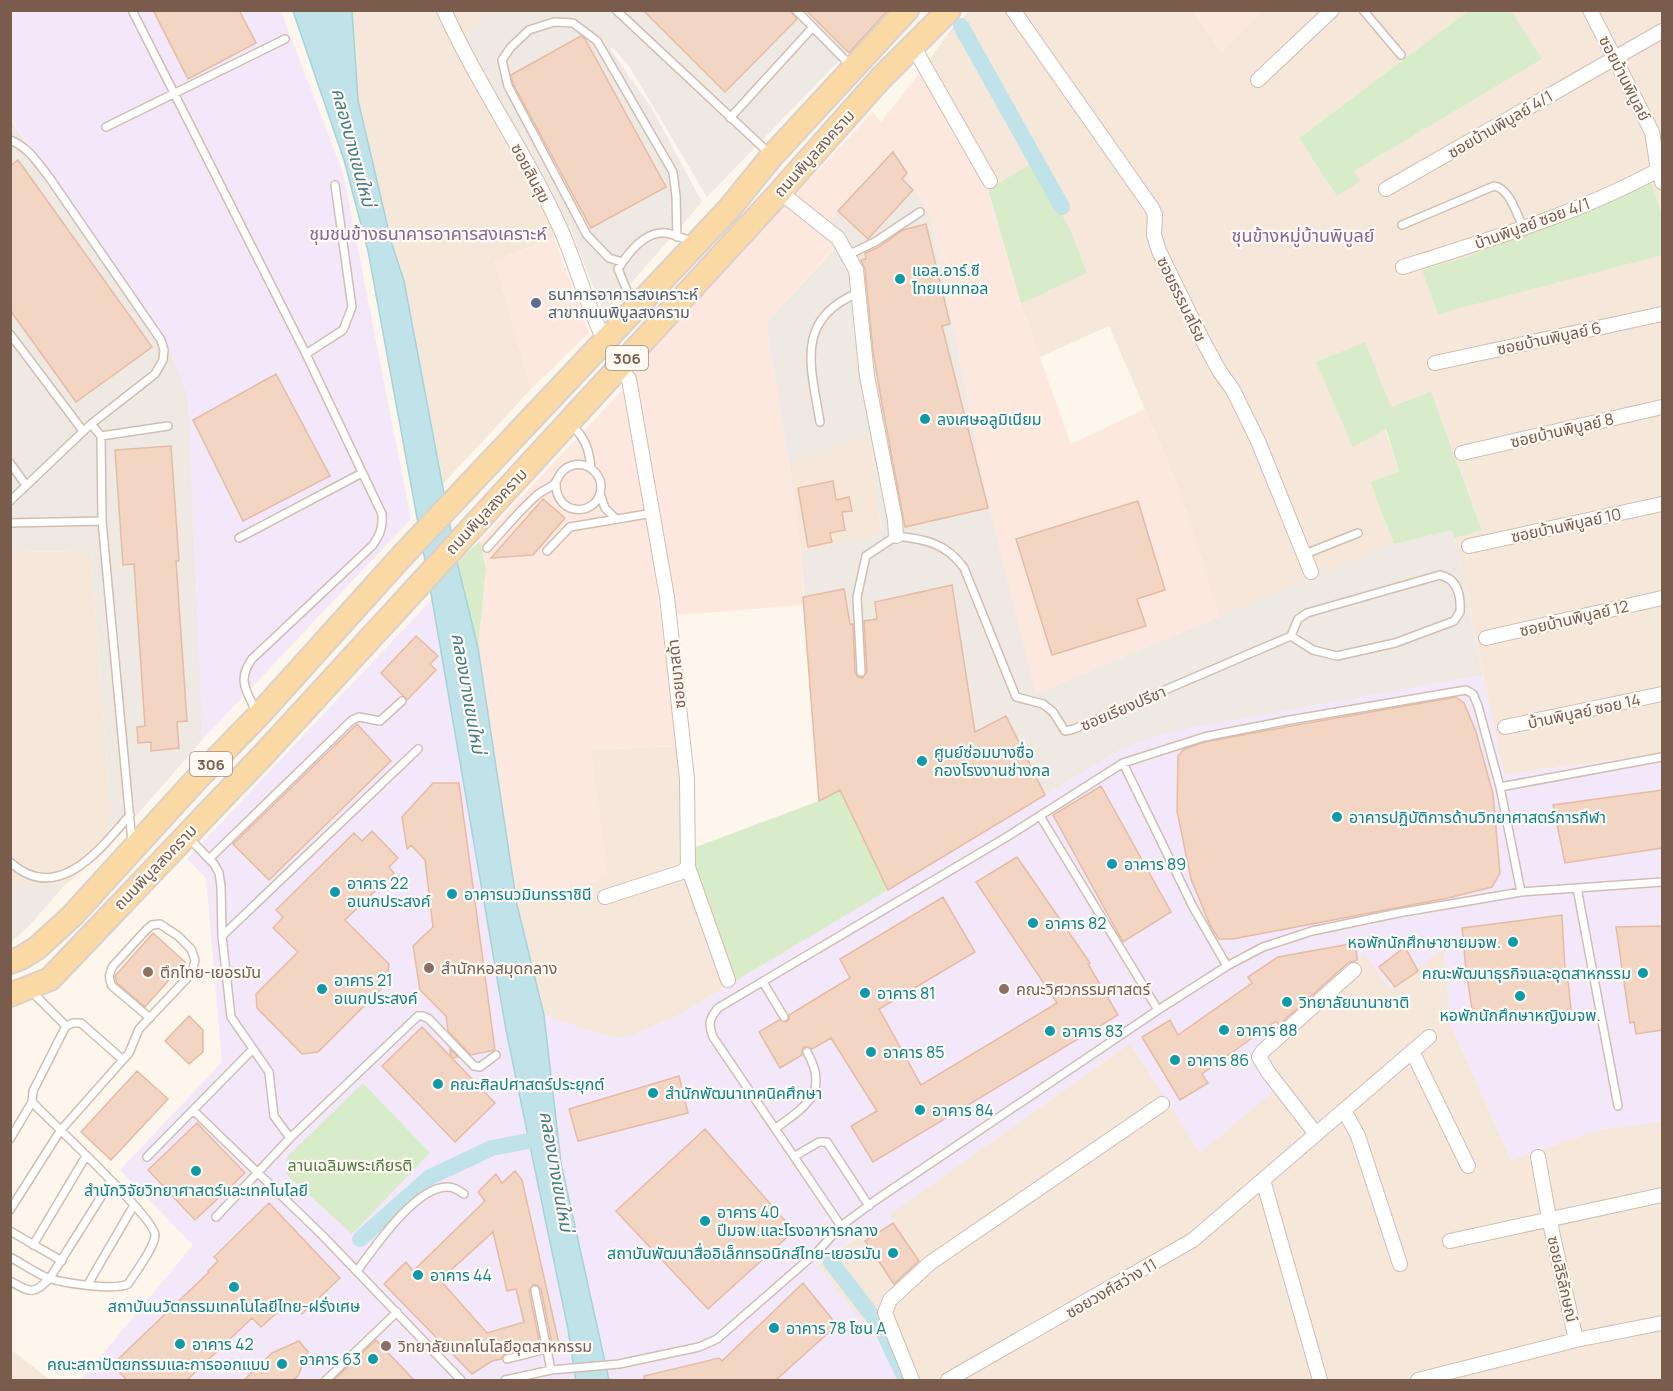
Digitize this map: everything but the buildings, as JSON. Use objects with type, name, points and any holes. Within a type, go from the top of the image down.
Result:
[{"type":"main road","name":"ถนนพิบูลสงคราม","points":[[10,962],[37,948],[72,916],[463,490],[637,308],[686,240],[729,209],[772,156],[906,10]]},
{"type":"main road","name":"ถนนพิบูลสงคราม","points":[[10,995],[41,986],[265,753],[780,192],[881,78],[949,10]]},
{"type":"main road","points":[[772,156],[791,156],[798,153],[867,80],[872,76],[881,78]]},
{"type":"main road","points":[[729,209],[739,206],[763,187],[770,187],[780,192]]},
{"type":"main road","points":[[10,1013],[41,986]]},
{"type":"street","name":"ซอยสินสุข","points":[[444,10],[460,46],[561,230],[593,318],[605,341]]},
{"type":"street","name":"ซอยธรรมสโรช","points":[[1013,10],[1152,208],[1155,215],[1154,235],[1158,251],[1202,339],[1233,390],[1258,441],[1311,572]]},
{"type":"street","name":"ซอยบ้านพิบูลย์","points":[[1590,10],[1652,132],[1660,176]]},
{"type":"street","points":[[1258,80],[1324,13]]},
{"type":"street","name":"ซอยบ้านพิบูลย์ 4/1","points":[[1386,189],[1662,31]]},
{"type":"street","points":[[913,46],[990,181]]},
{"type":"street","name":"บ้านพิบูลย์ ซอย 4/1","points":[[1403,267],[1524,229],[1660,176]]},
{"type":"street","points":[[780,192],[838,238],[856,270],[867,376],[895,520],[896,536]]},
{"type":"street","name":"ซอยบ้านพิบูลย์ 6","points":[[1434,363],[1662,314]]},
{"type":"street","name":"ซอยมาสด้า","points":[[619,368],[629,379],[668,597],[687,779],[688,867],[728,980]]},
{"type":"street","name":"ซอยบ้านพิบูลย์ 8","points":[[1462,453],[1662,407]]},
{"type":"street","name":"ซอยบ้านพิบูลย์ 10","points":[[1468,546],[1662,504]]},
{"type":"street","name":"ซอยบ้านพิบูลย์ 12","points":[[1486,638],[1662,598]]},
{"type":"street","name":"บ้านพิบูลย์ ซอย 14","points":[[1505,727],[1662,694]]},
{"type":"street","points":[[605,897],[682,872],[688,867]]},
{"type":"street","points":[[1316,1134],[1259,1057],[1353,970]]},
{"type":"street","name":"ซอยวงศ์สว่าง 11","points":[[948,1380],[1186,1244],[1429,1037]]},
{"type":"street","points":[[1412,1051],[1468,1166]]},
{"type":"street","points":[[912,1380],[885,1313],[890,1300],[930,1263],[1162,1104]]},
{"type":"street","points":[[1344,1110],[1358,1136],[1400,1264]]},
{"type":"street","name":"ซอยสิริลักษณ์","points":[[1538,1156],[1576,1340]]},
{"type":"street","points":[[1263,1180],[1320,1380]]},
{"type":"street","name":"ซอยสิริลักษณ์","points":[[1450,1241],[1662,1195]]},
{"type":"street","name":"ซอยสิริลักษณ์","points":[[1418,1380],[1576,1340],[1662,1323]]},
{"type":"lane","points":[[132,10],[306,354],[382,514],[383,524],[380,535],[372,546],[252,659],[245,669],[242,680],[258,716]]},
{"type":"lane","points":[[616,10],[772,156]]},
{"type":"lane","points":[[795,10],[854,68]]},
{"type":"lane","points":[[1363,10],[1401,55]]},
{"type":"lane","points":[[622,262],[609,258],[587,235],[508,86],[502,60],[511,47],[529,30],[554,22],[573,23],[597,41],[673,172],[686,240]]},
{"type":"lane","points":[[730,118],[813,27]]},
{"type":"lane","points":[[106,127],[173,92],[285,39]]},
{"type":"lane","points":[[10,140],[20,144],[31,154],[49,177],[161,340],[164,350],[163,360],[155,374],[83,431],[10,501]]},
{"type":"lane","points":[[306,354],[343,330],[352,307],[335,185]]},
{"type":"lane","points":[[1402,225],[1497,186],[1506,194],[1524,229]]},
{"type":"lane","points":[[848,255],[875,242],[920,212]]},
{"type":"lane","points":[[637,308],[618,268],[622,262],[631,250],[652,235],[665,233],[686,240]]},
{"type":"lane","points":[[820,422],[810,350],[826,312],[842,300],[858,293]]},
{"type":"lane","points":[[10,334],[83,431]]},
{"type":"lane","points":[[569,421],[586,441],[591,468]]},
{"type":"lane","points":[[91,424],[100,436],[102,521],[133,848]]},
{"type":"lane","points":[[100,436],[168,426]]},
{"type":"lane","points":[[10,463],[26,485]]},
{"type":"lane","points":[[547,551],[570,527],[573,516],[558,498],[556,484],[558,477],[568,467],[583,465],[591,468],[600,480],[600,493],[605,508],[616,519]]},
{"type":"lane","points":[[239,538],[362,473]]},
{"type":"lane","points":[[487,548],[535,496],[556,484]]},
{"type":"lane","points":[[568,508],[590,507],[596,502],[600,493]]},
{"type":"lane","points":[[570,527],[653,513]]},
{"type":"lane","points":[[10,523],[102,521]]},
{"type":"lane","points":[[1305,554],[1358,533]]},
{"type":"lane","points":[[861,672],[857,597],[866,556],[896,536]]},
{"type":"lane","name":"ซอยเรียงปรีชา","points":[[896,536],[932,541],[955,556],[964,568],[1017,697],[1043,704],[1053,712],[1065,731],[1291,636]]},
{"type":"lane","points":[[1440,575],[1453,581],[1460,601],[1460,612],[1454,621],[1395,643],[1337,656],[1313,650],[1291,636],[1298,620],[1306,613],[1440,575]]},
{"type":"lane","points":[[841,1226],[713,1037],[709,1026],[710,1017],[718,1008],[1040,816],[1123,763],[1172,746],[1215,735],[1466,690],[1473,694],[1478,706],[1500,787],[1521,892]]},
{"type":"lane","points":[[209,859],[352,720],[359,717],[380,721],[402,701]]},
{"type":"lane","points":[[222,936],[418,749]]},
{"type":"lane","points":[[1500,787],[1662,758]]},
{"type":"lane","points":[[1123,763],[1193,907],[1227,966]]},
{"type":"lane","points":[[10,862],[18,869],[33,875],[48,877],[77,869],[98,852],[130,815]]},
{"type":"lane","points":[[1040,816],[1158,1010]]},
{"type":"lane","points":[[186,834],[219,873],[222,936],[231,1017],[234,1025],[269,1072],[274,1116],[290,1138]]},
{"type":"lane","points":[[504,1380],[551,1370],[619,1364],[699,1347],[717,1339],[818,1251],[841,1226],[869,1206],[1158,1010],[1227,966],[1269,945],[1312,931],[1398,913],[1521,892],[1662,882]]},
{"type":"lane","points":[[1577,888],[1618,1106]]},
{"type":"lane","points":[[10,1210],[60,1131],[123,1060],[132,1048],[139,1029],[150,1018],[192,973],[195,967],[191,949],[178,936],[160,924],[152,925],[147,929],[112,966],[109,974],[112,986],[150,1018]]},
{"type":"lane","points":[[763,982],[784,1017]]},
{"type":"lane","points":[[41,986],[66,1026]]},
{"type":"lane","points":[[216,1217],[290,1138],[418,1016],[429,1019],[474,1066],[480,1067],[496,1055]]},
{"type":"lane","points":[[10,1139],[32,1102],[33,1091],[66,1026],[81,1023],[123,1060]]},
{"type":"lane","points":[[147,1157],[253,1049]]},
{"type":"lane","points":[[776,1128],[804,1107],[815,1090],[817,1079],[815,1067],[807,1053]]},
{"type":"lane","points":[[10,1257],[50,1278],[87,1284],[123,1286],[128,1284],[154,1242],[155,1233],[152,1226],[134,1205],[32,1102]]},
{"type":"lane","points":[[193,1110],[357,1271],[461,1380]]},
{"type":"lane","points":[[795,1156],[819,1142],[827,1142],[869,1206]]},
{"type":"lane","points":[[33,1245],[86,1156]]},
{"type":"lane","points":[[10,1281],[32,1292],[37,1291],[62,1261],[111,1181]]},
{"type":"lane","points":[[357,1271],[389,1227],[418,1200],[433,1190],[445,1187],[455,1188],[464,1194]]},
{"type":"lane","points":[[87,1284],[134,1205]]},
{"type":"lane","points":[[10,1231],[62,1261]]},
{"type":"lane","points":[[535,1290],[551,1370]]},
{"type":"lane","points":[[326,1380],[397,1312]]},
{"type":"lane","points":[[507,1359],[546,1348]]},
{"type":"shaded area","points":[[10,11],[281,11],[343,173],[411,519],[203,739],[188,395],[171,352],[11,119]]},
{"type":"shaded area","points":[[352,11],[490,11],[464,36],[521,131],[571,231],[495,261],[531,389],[443,484],[404,281],[391,241],[358,100]]},
{"type":"shaded area","points":[[490,11],[887,11],[707,197],[631,69],[613,47],[610,49],[651,107],[702,202],[604,314],[571,231],[521,131],[464,36]]},
{"type":"shaded area","points":[[970,11],[1193,11],[1221,51],[1261,11],[1468,11],[1299,138],[1354,171],[1541,59],[1511,11],[1662,11],[1662,753],[1504,775],[1455,538],[1482,529],[1431,391],[1391,407],[1353,447],[1385,429],[1399,471],[1370,482],[1394,544],[1220,617],[1174,476],[1109,326],[1040,357],[1021,304],[1087,273],[1070,229],[1033,164],[988,189],[921,71],[955,24]]},
{"type":"shaded area","points":[[1193,11],[1261,11],[1221,51]]},
{"type":"shaded area","points":[[921,71],[988,189],[1021,304],[1071,444],[1145,409],[1174,476],[1220,617],[1036,694],[989,505],[931,218],[820,233],[835,247],[766,323],[801,551],[804,605],[677,615],[644,440],[631,368],[873,112],[881,122]]},
{"type":"shaded area","points":[[10,119],[171,352],[188,395],[203,739],[103,854],[111,815],[91,552],[11,551]]},
{"type":"shaded area","points":[[892,152],[931,217],[989,505],[1036,694],[1390,545],[1452,529],[1483,675],[1167,733],[1122,749],[888,890],[840,791],[819,801],[801,551],[875,536],[881,527],[869,434],[789,463],[766,323],[835,248],[820,233]]},
{"type":"shaded area","points":[[554,238],[589,333],[531,389],[495,261]]},
{"type":"shaded area","points":[[627,385],[649,526],[677,746],[591,750],[608,877],[517,905],[478,648],[486,568],[480,541]]},
{"type":"shaded area","points":[[869,433],[881,527],[875,536],[801,551],[789,463]]},
{"type":"shaded area","points":[[11,551],[91,552],[111,815],[103,854],[64,886],[11,886]]},
{"type":"shaded area","points":[[432,599],[506,1030],[544,1015],[609,1037],[629,1037],[681,1014],[1122,749],[1168,732],[1483,675],[1505,775],[1662,753],[1662,1121],[1597,1130],[1511,1160],[1451,1025],[1444,951],[1438,952],[1391,990],[1365,954],[1252,1055],[1275,1090],[1200,1153],[1130,1043],[889,1215],[922,1265],[894,1284],[860,1235],[817,1265],[891,1357],[899,1380],[81,1380],[193,1245],[120,1170],[222,1062],[206,878],[187,859]]},
{"type":"shaded area","points":[[677,746],[682,852],[693,868],[734,982],[681,1014],[629,1037],[609,1037],[544,1015],[517,905],[607,877],[591,750]]},
{"type":"shaded area","points":[[11,886],[64,886],[28,927],[11,942]]},
{"type":"shaded area","points":[[1444,951],[1451,1025],[1511,1160],[1597,1130],[1662,1121],[1662,1380],[899,1380],[891,1357],[817,1266],[1130,1043],[1201,1152],[1252,1055],[1365,953]]},
{"type":"shaded area","points":[[11,1350],[17,1354],[50,1380],[11,1380]]},
{"type":"green space","points":[[1468,11],[1511,11],[1542,59],[1354,171],[1360,181],[1337,196],[1299,138]]},
{"type":"green space","points":[[1033,163],[1070,229],[1087,273],[1021,304],[988,189]]},
{"type":"green space","points":[[1648,182],[1652,185],[1662,216],[1662,255],[1438,314],[1422,270],[1471,256]]},
{"type":"green space","points":[[1365,342],[1391,407],[1431,391],[1482,530],[1455,538],[1451,530],[1394,544],[1370,482],[1399,471],[1386,429],[1353,447],[1316,362]]},
{"type":"green space","points":[[480,541],[486,568],[478,648],[457,562]]},
{"type":"green space","points":[[840,790],[888,890],[734,982],[693,868],[693,848],[819,801]]},
{"type":"green space","name":"ลานเฉลิมพระเกียรติ","points":[[363,1083],[430,1153],[352,1234],[286,1174],[287,1157]]},
{"type":"water","name":"คลองบางเขนใหม่","points":[[293,11],[352,11],[358,100],[391,241],[404,281],[457,562],[478,648],[517,905],[544,1015],[561,1163],[609,1380],[576,1380],[575,1376],[568,1329],[506,1030],[432,599],[368,251],[344,160]]},
{"type":"waterway","points":[[961,26],[1062,207]]},
{"type":"waterway","points":[[360,1239],[430,1177],[492,1148],[549,1137]]},
{"type":"waterway","points":[[831,1262],[881,1327],[906,1380]]},
{"type":"place","name":"แอล.อาร์.ซี ไทยเมททอล","points":[[900,279]]},
{"type":"place","name":"ธนาคารอาคารสงเคราะห์ สาขาถนนพิบูลสงคราม","points":[[536,303]]},
{"type":"place","name":"ลงเศษอลูมิเนียม","points":[[925,419]]},
{"type":"place","name":"ศูนย์ซ่อมบางซื่อ กองโรงงานช่างกล","points":[[922,761]]},
{"type":"place","name":"อาคารปฏิบัติการด้านวิทยาศาสตร์การกีฬา","points":[[1337,817]]},
{"type":"place","name":"อาคาร 89","points":[[1112,864]]},
{"type":"place","name":"อาคาร 22 อเนกประสงค์","points":[[335,892]]},
{"type":"place","name":"อาคารนวมินทรราชินี","points":[[452,894]]},
{"type":"place","name":"อาคาร 82","points":[[1033,923]]},
{"type":"place","name":"หอพักนักศึกษาชายมจพ.","points":[[1513,942]]},
{"type":"place","name":"สำนักหอสมุดกลาง","points":[[429,968]]},
{"type":"place","name":"ตึกไทย-เยอรมัน","points":[[148,972]]},
{"type":"place","name":"คณะพัฒนาธุรกิจและอุตสาหกรรม","points":[[1643,973]]},
{"type":"place","name":"อาคาร 21 อเนกประสงค์","points":[[322,989]]},
{"type":"place","name":"คณะวิศวกรรมศาสตร์","points":[[1004,989]]},
{"type":"place","name":"อาคาร 81","points":[[865,993]]},
{"type":"place","name":"หอพักนักศึกษาหญิงมจพ.","points":[[1520,996]]},
{"type":"place","name":"วิทยาลัยนานาชาติ","points":[[1287,1002]]},
{"type":"place","name":"อาคาร 88","points":[[1224,1030]]},
{"type":"place","name":"อาคาร 83","points":[[1050,1031]]},
{"type":"place","name":"อาคาร 85","points":[[871,1052]]},
{"type":"place","name":"อาคาร 86","points":[[1175,1060]]},
{"type":"place","name":"คณะศิลปศาสตร์ประยุกต์","points":[[438,1084]]},
{"type":"place","name":"สำนักพัฒนาเทคนิคศึกษา","points":[[653,1093]]},
{"type":"place","name":"อาคาร 84","points":[[920,1110]]},
{"type":"place","name":"สำนักวิจัยวิทยาศาสตร์และเทคโนโลยี","points":[[196,1171]]},
{"type":"place","name":"อาคาร 40 ปีมจพ.และโรงอาหารกลาง","points":[[705,1221]]},
{"type":"place","name":"สถาบันพัฒนาสื่ออิเล็กทรอนิกส์ไทย-เยอรมัน","points":[[893,1253]]},
{"type":"place","name":"อาคาร 44","points":[[418,1275]]},
{"type":"place","name":"สถาบันนวัตกรรมเทคโนโลยีไทย-ฝรั่งเศษ","points":[[234,1287]]},
{"type":"place","name":"อาคาร 78 โซน A","points":[[774,1328]]},
{"type":"place","name":"อาคาร 42","points":[[180,1344]]},
{"type":"place","name":"วิทยาลัยเทคโนโลยีอุตสาหกรรม","points":[[386,1346]]},
{"type":"place","name":"อาคาร 63","points":[[373,1359]]},
{"type":"place","name":"คณะสถาปัตยกรรมและการออกแบบ","points":[[282,1364]]},
{"type":"district","name":"ชุมชนข้างธนาคารอาคารสงเคราะห์","points":[[428,233]]},
{"type":"district","name":"ชุนข้างหมู่บ้านพิบูลย์","points":[[1303,235]]}]
